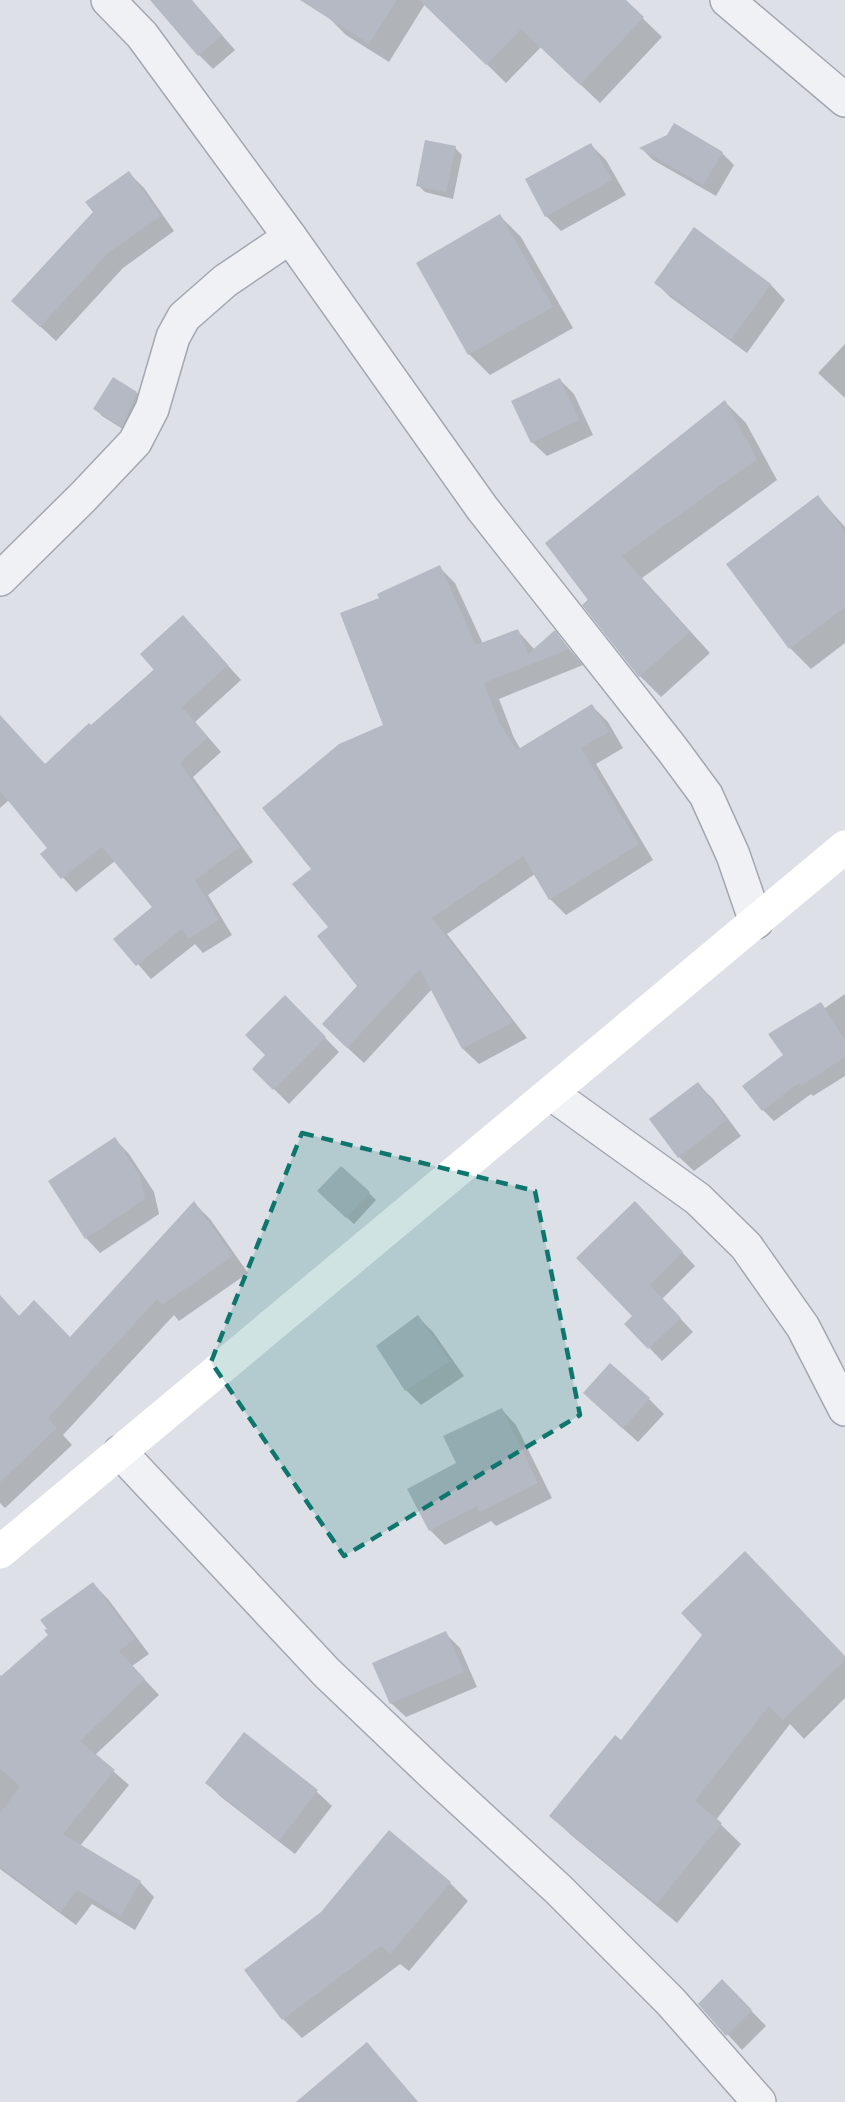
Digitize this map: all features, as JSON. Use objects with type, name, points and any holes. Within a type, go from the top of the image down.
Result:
[{"type":"main road","points":[[0,1552],[552,1094],[845,847]]},
{"type":"street","points":[[108,0],[142,35],[290,237],[482,508],[706,795],[733,855],[756,922]]},
{"type":"street","points":[[727,0],[845,100]]},
{"type":"street","points":[[0,579],[135,442],[152,409],[173,337],[184,317],[225,281],[290,237]]},
{"type":"street","points":[[552,1094],[699,1199],[746,1246],[803,1327],[845,1408]]},
{"type":"street","points":[[120,1452],[327,1673],[558,1888],[671,2002],[759,2102]]},
{"type":"highlighted area","points":[[302,1133],[535,1191],[580,1415],[344,1556],[211,1362]]},
{"type":"building","points":[[150,0],[192,0],[222,35],[198,56]]},
{"type":"building","points":[[300,0],[397,0],[369,44]]},
{"type":"building","points":[[419,0],[626,0],[644,17],[580,85],[521,29],[486,65]]},
{"type":"building","points":[[674,123],[723,152],[703,185],[639,148],[667,135]]},
{"type":"building","points":[[425,140],[456,146],[446,192],[416,186]]},
{"type":"building","points":[[591,143],[612,180],[545,217],[525,179]]},
{"type":"building","points":[[129,171],[161,216],[108,253],[40,327],[11,301],[93,212],[85,202]]},
{"type":"building","points":[[500,214],[553,307],[468,355],[416,263]]},
{"type":"building","points":[[694,227],[771,284],[731,340],[654,283]]},
{"type":"building","points":[[113,377],[137,392],[122,427],[93,409]]},
{"type":"building","points":[[560,378],[579,420],[531,443],[511,401]]},
{"type":"building","points":[[725,400],[757,459],[622,556],[690,632],[639,677],[582,605],[588,600],[545,543]]},
{"type":"building","points":[[818,495],[845,532],[845,607],[789,649],[726,564]]},
{"type":"building","points":[[440,565],[476,645],[518,629],[528,654],[555,630],[569,649],[484,683],[498,720],[517,750],[592,704],[609,732],[581,748],[639,844],[549,900],[523,856],[432,918],[513,1022],[462,1049],[420,969],[347,1048],[322,1024],[357,986],[317,936],[328,927],[292,884],[311,869],[262,808],[339,744],[383,725],[340,613],[379,598],[377,594]]},
{"type":"building","points":[[183,615],[228,665],[182,707],[208,737],[180,763],[240,847],[195,880],[219,920],[188,939],[182,929],[136,966],[113,939],[152,907],[102,847],[61,879],[40,854],[47,848],[0,791],[0,715],[45,764],[89,723],[91,725],[154,670],[140,654]]},
{"type":"building","points":[[285,995],[326,1037],[273,1090],[252,1069],[265,1055],[245,1035]]},
{"type":"building","points":[[821,1002],[845,1040],[845,1057],[801,1086],[799,1083],[762,1111],[742,1086],[783,1055],[768,1034]]},
{"type":"building","points":[[698,1082],[727,1120],[678,1158],[649,1119]]},
{"type":"building","points":[[115,1137],[140,1176],[145,1199],[85,1239],[48,1181]]},
{"type":"building","points":[[341,1166],[370,1192],[346,1218],[317,1191]]},
{"type":"building","points":[[194,1201],[233,1256],[162,1305],[157,1299],[48,1418],[57,1428],[0,1482],[0,1295],[19,1316],[34,1300],[70,1337]]},
{"type":"building","points":[[635,1201],[683,1252],[650,1285],[681,1318],[648,1349],[624,1324],[632,1316],[576,1258]]},
{"type":"building","points":[[418,1315],[450,1361],[405,1391],[376,1346]]},
{"type":"building","points":[[610,1363],[650,1398],[623,1429],[583,1393]]},
{"type":"building","points":[[502,1408],[538,1483],[480,1512],[477,1506],[429,1531],[407,1489],[456,1463],[443,1436]]},
{"type":"building","points":[[745,1551],[845,1656],[845,1660],[783,1720],[769,1706],[695,1801],[722,1823],[657,1904],[549,1816],[615,1735],[621,1740],[702,1635],[681,1613]]},
{"type":"building","points":[[93,1582],[135,1639],[119,1651],[145,1679],[80,1741],[115,1770],[63,1834],[141,1881],[120,1916],[77,1890],[61,1912],[0,1867],[0,1813],[20,1786],[0,1769],[0,1677],[48,1635],[44,1630],[47,1629],[40,1620]]},
{"type":"building","points":[[446,1631],[464,1672],[390,1704],[372,1663]]},
{"type":"building","points":[[244,1732],[318,1790],[279,1841],[205,1783]]},
{"type":"building","points":[[389,1830],[451,1882],[390,1954],[381,1946],[282,2020],[244,1970],[321,1912]]},
{"type":"building","points":[[722,1979],[752,2010],[726,2036],[698,2004]]},
{"type":"building","points":[[367,2042],[418,2102],[296,2102]]}]
